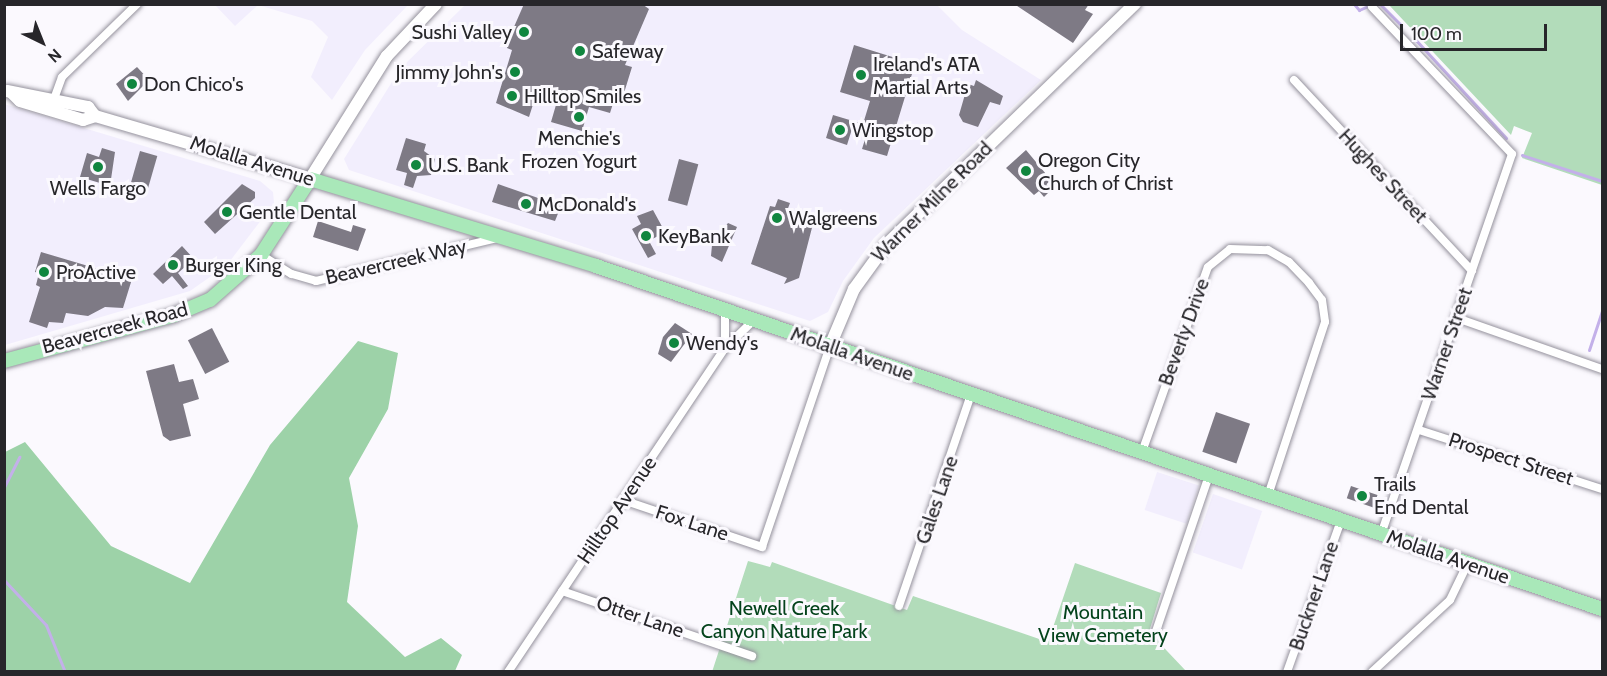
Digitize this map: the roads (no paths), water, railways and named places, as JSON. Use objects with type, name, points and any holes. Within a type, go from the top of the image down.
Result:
[{"type":"main road","name":"Beavercreek Road","points":[[4,361],[187,310],[222,292],[261,255],[387,56],[436,4]]},
{"type":"main road","name":"Warner Milne Road","points":[[830,346],[854,289],[886,245],[1136,4]]},
{"type":"main road","name":"Molalla Avenue","points":[[8,92],[88,107],[95,116]]},
{"type":"main road","name":"Molalla Avenue","points":[[8,92],[20,101],[83,120],[95,116],[501,237],[725,310],[1602,609]]},
{"type":"street","points":[[54,99],[62,77],[137,4]]},
{"type":"street","name":"Warner Street","points":[[1372,7],[1512,154],[1419,430],[1381,534]]},
{"type":"street","name":"Hughes Street","points":[[1294,80],[1472,271]]},
{"type":"street","name":"Beavercreek Way","points":[[261,255],[311,281],[501,237]]},
{"type":"street","name":"Beverly Drive","points":[[1142,452],[1208,267],[1230,249],[1259,247],[1289,262],[1309,283],[1322,300],[1325,322],[1268,495]]},
{"type":"street","points":[[725,310],[725,348]]},
{"type":"street","points":[[1457,318],[1602,369]]},
{"type":"street","name":"Hilltop Avenue","points":[[508,672],[725,348],[754,320]]},
{"type":"street","name":"Warner Milne Road","points":[[762,547],[830,346]]},
{"type":"street","name":"Gales Lane","points":[[899,606],[971,394]]},
{"type":"street","name":"Prospect Street","points":[[1419,430],[1602,489]]},
{"type":"street","points":[[1154,638],[1209,475]]},
{"type":"street","name":"Fox Lane","points":[[623,500],[762,547]]},
{"type":"street","name":"Buckner Lane","points":[[1287,672],[1341,520]]},
{"type":"street","points":[[1372,672],[1450,600],[1468,563]]},
{"type":"street","name":"Otter Lane","points":[[562,591],[752,656]]},
{"type":"waterway","points":[[1354,4],[1359,10],[1370,5]]},
{"type":"waterway","points":[[1380,4],[1401,25]]},
{"type":"waterway","points":[[1414,38],[1506,138]]},
{"type":"waterway","points":[[1522,155],[1602,181]]},
{"type":"waterway","points":[[1589,350],[1602,311]]},
{"type":"waterway","points":[[4,487],[19,457]]},
{"type":"waterway","points":[[4,580],[46,625],[65,672]]},
{"type":"place","name":"Sushi Valley","points":[[524,32]]},
{"type":"place","name":"Safeway","points":[[580,51]]},
{"type":"place","name":"Jimmy John's","points":[[515,72]]},
{"type":"place","name":"Ireland's ATA Martial Arts","points":[[861,75]]},
{"type":"place","name":"Don Chico's","points":[[132,84]]},
{"type":"place","name":"Hilltop Smiles","points":[[512,96]]},
{"type":"place","name":"Menchie's Frozen Yogurt","points":[[579,117]]},
{"type":"place","name":"Wingstop","points":[[840,130]]},
{"type":"place","name":"U.S. Bank","points":[[416,165]]},
{"type":"place","name":"Wells Fargo","points":[[98,167]]},
{"type":"place","name":"Oregon City Church of Christ","points":[[1026,171]]},
{"type":"place","name":"McDonald's","points":[[526,204]]},
{"type":"place","name":"Gentle Dental","points":[[227,212]]},
{"type":"place","name":"Walgreens","points":[[777,218]]},
{"type":"place","name":"KeyBank","points":[[646,236]]},
{"type":"place","name":"Burger King","points":[[173,265]]},
{"type":"place","name":"ProActive","points":[[44,272]]},
{"type":"place","name":"Wendy's","points":[[674,343]]},
{"type":"place","name":"Trails End Dental","points":[[1362,496]]},
{"type":"park label","name":"Newell Creek Canyon Nature Park","points":[[784,620]]},
{"type":"park label","name":"Mountain View Cemetery","points":[[1103,624]]}]
